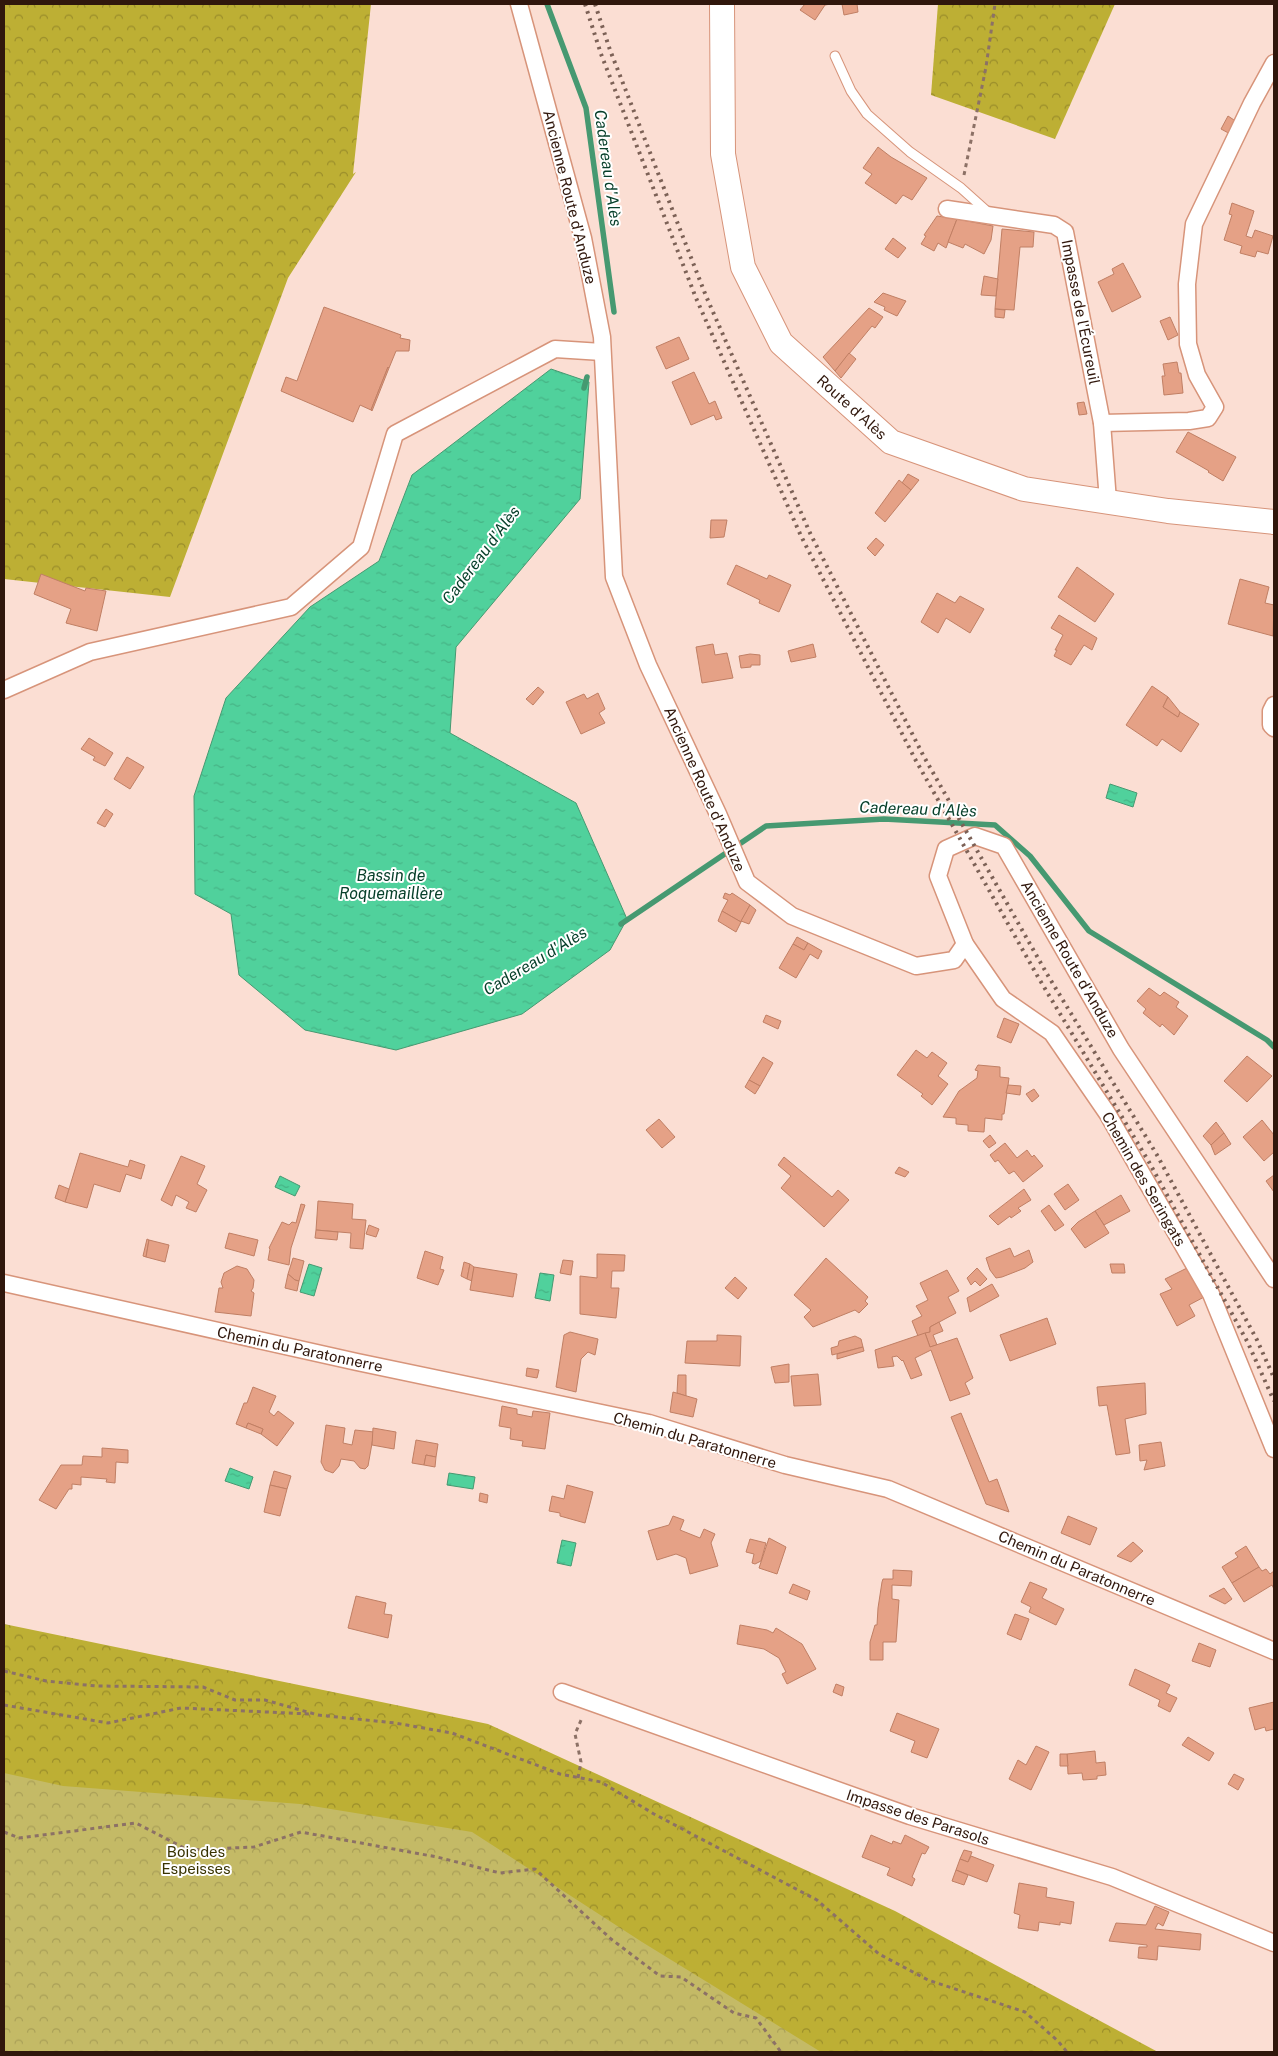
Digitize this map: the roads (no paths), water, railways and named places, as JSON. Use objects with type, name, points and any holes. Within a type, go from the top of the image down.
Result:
[{"type":"main road","name":"Route d'Alès","points":[[722,4],[723,154],[743,267],[781,343],[891,442],[1024,489],[1168,511],[1274,522]]},
{"type":"street","name":"Ancienne Route d'Anduze","points":[[519,4],[583,238],[602,337],[614,577],[648,664],[718,814],[747,882],[792,916],[916,966],[954,960],[965,944],[938,876],[946,849],[976,836],[1004,846],[1121,1048],[1274,1279]]},
{"type":"street","points":[[1102,423],[1189,421],[1208,418],[1215,407],[1197,375],[1188,344],[1187,284],[1194,224],[1252,103],[1274,64]]},
{"type":"street","name":"Impasse de l'Écureuil","points":[[947,210],[1054,225],[1065,232],[1102,423],[1108,502]]},
{"type":"street","points":[[4,690],[90,652],[291,607],[360,547],[395,434],[555,349],[602,352]]},
{"type":"street","points":[[1274,705],[1271,711],[1271,725],[1274,728]]},
{"type":"street","name":"Chemin des Seringats","points":[[965,944],[1003,999],[1052,1033],[1107,1113],[1211,1294],[1274,1449]]},
{"type":"street","name":"Chemin du Paratonnerre","points":[[4,1283],[357,1362],[649,1423],[785,1466],[888,1489],[1274,1651]]},
{"type":"street","name":"Impasse des Parasols","points":[[562,1692],[910,1816],[1112,1877],[1274,1943]]},
{"type":"lane","points":[[835,56],[850,91],[867,114],[910,152],[961,188],[992,216]]},
{"type":"water","name":"Bassin de Roquemaillère","points":[[551,369],[589,382],[580,499],[456,647],[450,733],[576,803],[627,919],[610,950],[522,1014],[396,1050],[305,1030],[239,975],[231,914],[195,894],[194,796],[226,698],[310,607],[379,561],[412,475]]},
{"type":"water","points":[[1110,784],[1137,793],[1133,807],[1106,798]]},
{"type":"water","points":[[280,1176],[300,1186],[295,1196],[275,1187]]},
{"type":"water","points":[[309,1264],[322,1268],[314,1296],[300,1292]]},
{"type":"water","points":[[540,1273],[554,1275],[550,1301],[535,1298]]},
{"type":"water","points":[[230,1468],[253,1477],[249,1489],[225,1481]]},
{"type":"water","points":[[449,1473],[475,1477],[473,1489],[447,1485]]},
{"type":"water","points":[[562,1540],[576,1543],[571,1566],[557,1563]]},
{"type":"waterway","name":"Cadereau d'Alès","points":[[547,4],[586,108],[614,312]]},
{"type":"waterway","name":"Cadereau d'Alès","points":[[584,388],[587,377]]},
{"type":"waterway","name":"Cadereau d'Alès","points":[[621,924],[766,826],[884,819],[995,825],[1030,856],[1089,931],[1267,1040],[1274,1047]]},
{"type":"railway","points":[[585,4],[601,54],[696,298],[801,536],[915,759],[1038,977],[1149,1162],[1248,1343],[1274,1401]]},
{"type":"railway","points":[[595,4],[610,50],[706,296],[810,533],[923,755],[1047,974],[1157,1155],[1257,1340],[1274,1378]]},
{"type":"park label","name":"Bois des Espeisses","points":[[196,1860]]}]
